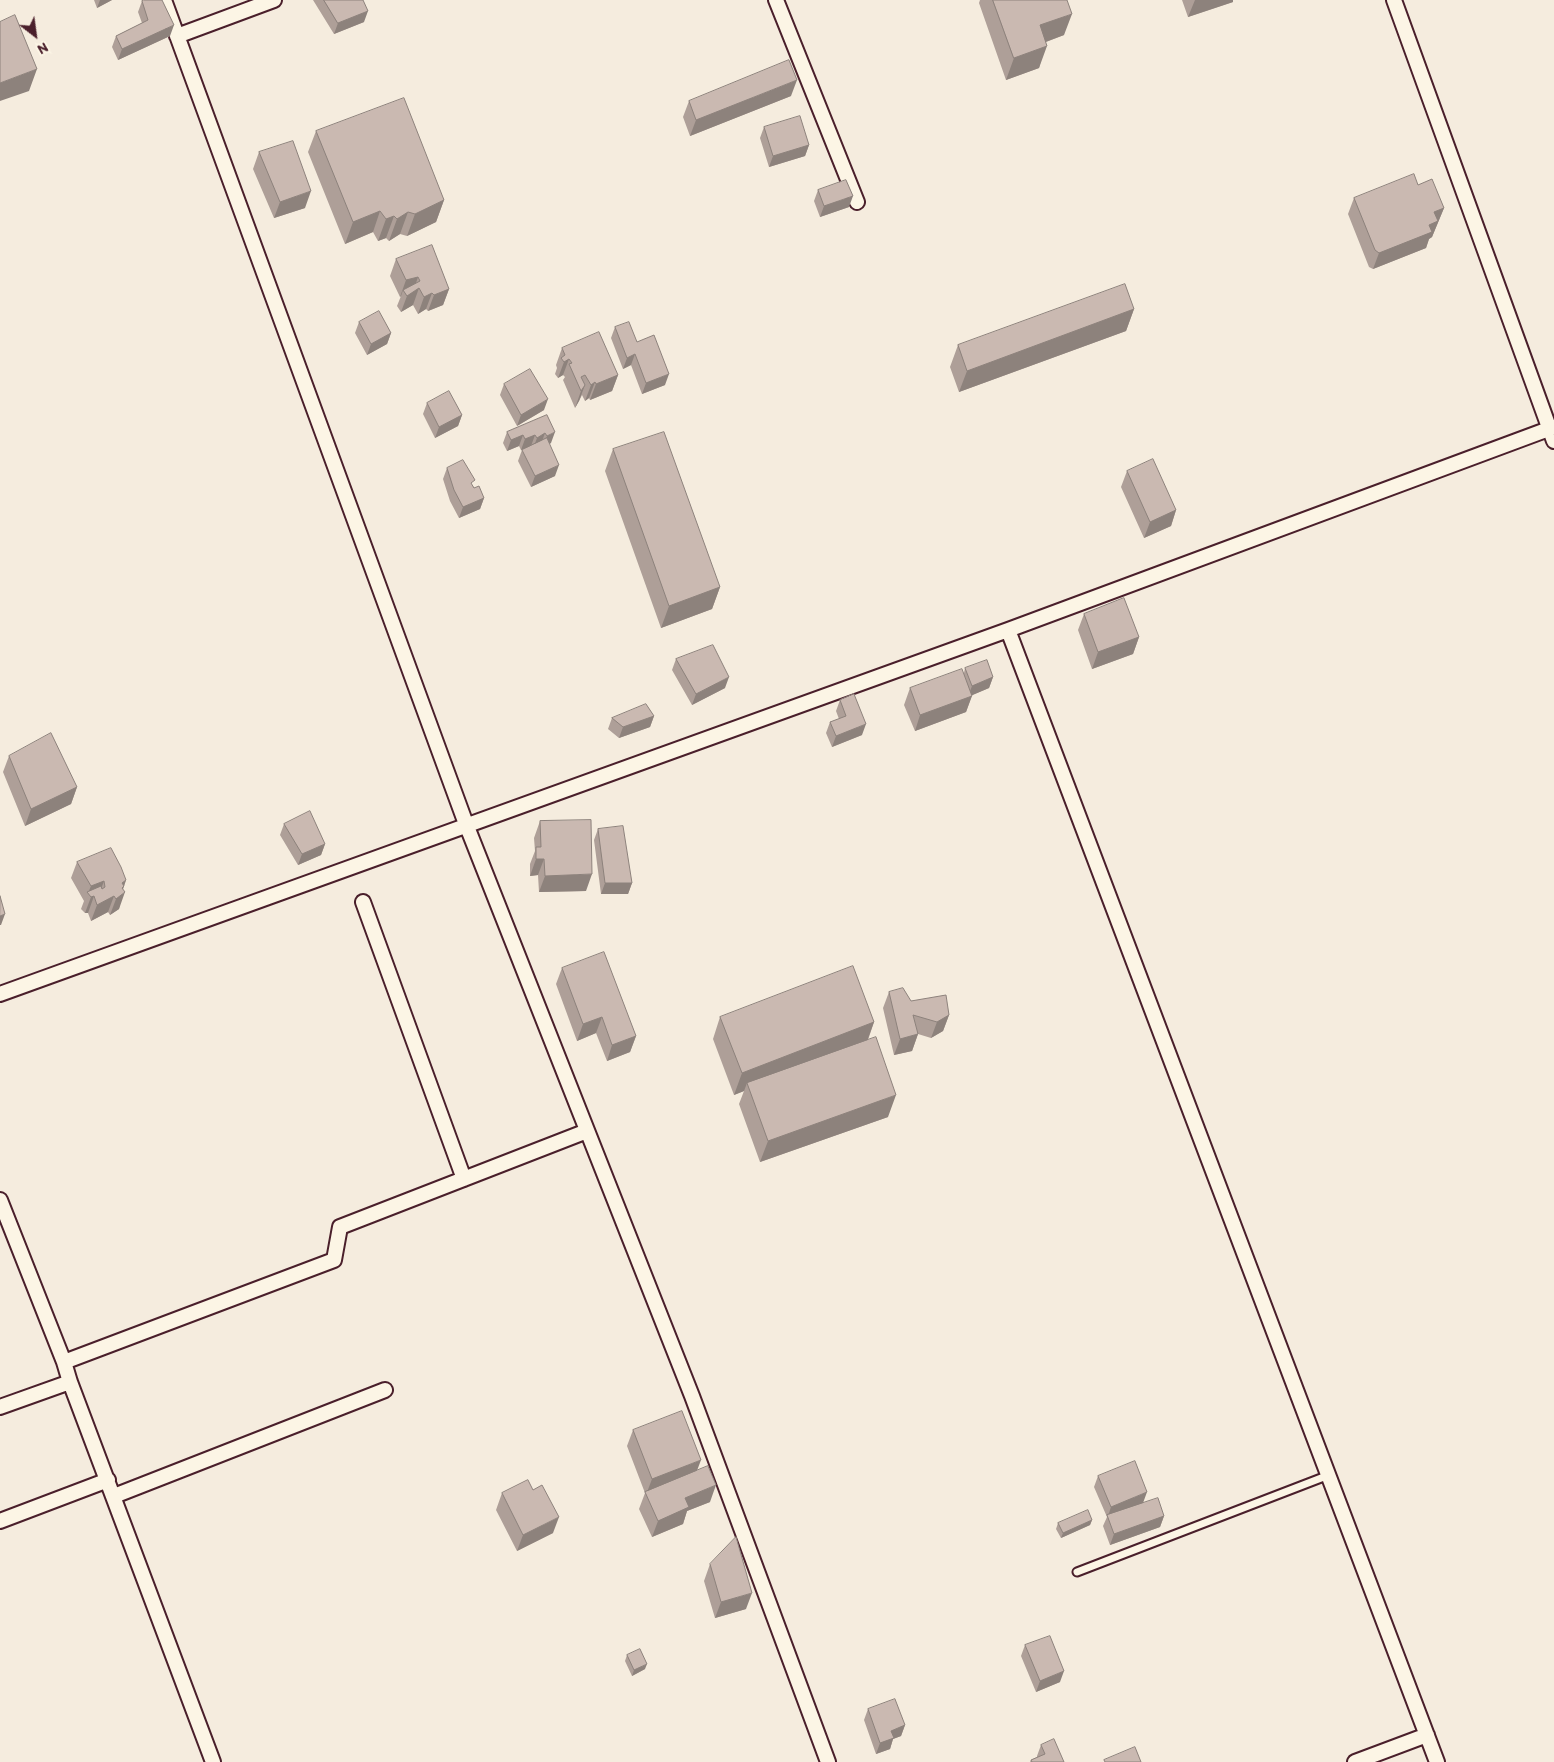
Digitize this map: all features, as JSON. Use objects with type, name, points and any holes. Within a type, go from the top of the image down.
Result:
[{"type":"street","points":[[164,0],[466,824],[692,1396],[828,1762]]},
{"type":"street","points":[[177,36],[274,0]]},
{"type":"street","points":[[776,0],[857,202]]},
{"type":"street","points":[[0,994],[1552,432],[1394,0]]},
{"type":"street","points":[[1008,630],[1437,1762]]},
{"type":"street","points":[[363,902],[464,1179]]},
{"type":"street","points":[[64,1362],[334,1260],[340,1226],[587,1131]]},
{"type":"street","points":[[0,1200],[64,1362],[213,1762]]},
{"type":"street","points":[[0,1407],[70,1382]]},
{"type":"street","points":[[114,1496],[385,1390]]},
{"type":"street","points":[[0,1521],[108,1480]]},
{"type":"street","points":[[1355,1762],[1427,1735]]},
{"type":"lane","points":[[1077,1572],[1328,1476]]},
{"type":"building","points":[[162,0],[174,25],[122,49],[116,36],[148,20],[142,1]]},
{"type":"building","points":[[324,0],[363,0],[368,11],[338,23]]},
{"type":"building","points":[[993,0],[1067,0],[1072,14],[1040,25],[1047,46],[1014,58]]},
{"type":"building","points":[[15,15],[37,69],[0,83],[0,22]]},
{"type":"building","points":[[789,60],[797,80],[696,120],[689,101]]},
{"type":"building","points":[[404,98],[444,200],[415,214],[408,212],[397,219],[394,216],[386,219],[380,211],[353,222],[316,131]]},
{"type":"building","points":[[800,116],[809,145],[773,156],[764,127]]},
{"type":"building","points":[[293,141],[311,191],[280,202],[259,152]]},
{"type":"building","points":[[1414,174],[1418,185],[1432,179],[1444,208],[1434,212],[1438,221],[1429,225],[1432,232],[1379,253],[1375,250],[1354,198]]},
{"type":"building","points":[[846,180],[853,196],[824,206],[818,190]]},
{"type":"building","points":[[432,245],[449,289],[424,297],[419,288],[407,296],[403,290],[420,281],[418,277],[406,280],[396,259]]},
{"type":"building","points":[[1125,284],[1134,309],[967,371],[958,345]]},
{"type":"building","points":[[379,311],[391,333],[371,344],[359,322]]},
{"type":"building","points":[[629,322],[637,342],[654,335],[669,374],[646,383],[635,354],[627,358],[615,327]]},
{"type":"building","points":[[599,332],[618,375],[591,385],[585,375],[581,377],[585,385],[581,391],[569,364],[572,363],[569,359],[564,362],[561,358],[565,355],[562,348]]},
{"type":"building","points":[[530,369],[548,399],[521,415],[504,384]]},
{"type":"building","points":[[449,391],[462,415],[439,427],[427,403]]},
{"type":"building","points":[[547,415],[555,432],[547,436],[545,433],[537,438],[535,435],[525,439],[523,435],[511,440],[507,432]]},
{"type":"building","points":[[664,432],[720,587],[669,606],[613,449]]},
{"type":"building","points":[[547,438],[559,465],[535,476],[522,450]]},
{"type":"building","points":[[1153,459],[1176,510],[1150,522],[1127,471]]},
{"type":"building","points":[[463,460],[475,480],[471,483],[474,488],[479,486],[484,498],[463,507],[454,490],[447,468]]},
{"type":"building","points":[[1124,598],[1139,637],[1098,652],[1084,614]]},
{"type":"building","points":[[713,645],[729,677],[696,694],[676,659]]},
{"type":"building","points":[[987,660],[993,677],[972,686],[965,668]]},
{"type":"building","points":[[962,669],[972,696],[920,715],[910,688]]},
{"type":"building","points":[[854,694],[866,724],[836,736],[830,722],[846,716],[840,700]]},
{"type":"building","points":[[646,704],[654,716],[623,727],[612,718]]},
{"type":"building","points":[[51,733],[77,787],[31,809],[9,756]]},
{"type":"building","points":[[310,811],[325,844],[302,854],[284,824]]},
{"type":"building","points":[[591,820],[592,874],[545,876],[544,859],[536,859],[536,847],[541,847],[540,821]]},
{"type":"building","points":[[623,826],[632,883],[605,883],[598,829]]},
{"type":"building","points":[[111,848],[126,880],[122,883],[124,886],[122,888],[125,892],[116,899],[114,896],[97,905],[94,896],[91,897],[87,892],[101,886],[102,889],[105,887],[104,881],[91,886],[77,862]]},
{"type":"building","points":[[0,896],[5,914],[0,916]]},
{"type":"building","points":[[604,952],[636,1036],[612,1045],[602,1017],[583,1024],[562,968]]},
{"type":"building","points":[[853,966],[874,1022],[742,1073],[720,1017]]},
{"type":"building","points":[[903,988],[911,1001],[946,995],[949,1015],[937,1022],[913,1015],[918,1034],[900,1039],[889,992]]},
{"type":"building","points":[[876,1037],[896,1095],[768,1141],[747,1083]]},
{"type":"building","points":[[682,1411],[701,1460],[652,1479],[633,1430]]},
{"type":"building","points":[[1135,1461],[1147,1492],[1111,1507],[1098,1476]]},
{"type":"building","points":[[708,1466],[716,1485],[685,1498],[689,1507],[658,1521],[645,1492]]},
{"type":"building","points":[[528,1480],[533,1490],[542,1485],[559,1517],[523,1535],[502,1493]]},
{"type":"building","points":[[1158,1498],[1164,1516],[1114,1534],[1107,1515]]},
{"type":"building","points":[[1088,1510],[1092,1520],[1063,1533],[1058,1523]]},
{"type":"building","points":[[736,1537],[752,1593],[721,1602],[710,1564]]},
{"type":"building","points":[[1050,1636],[1064,1671],[1040,1681],[1025,1645]]},
{"type":"building","points":[[640,1649],[647,1664],[634,1670],[627,1655]]},
{"type":"building","points":[[895,1699],[905,1725],[891,1731],[894,1738],[880,1743],[868,1709]]},
{"type":"building","points":[[1054,1739],[1064,1762],[1032,1762],[1031,1760],[1045,1754],[1041,1745]]},
{"type":"building","points":[[1135,1747],[1141,1762],[1105,1762],[1104,1760]]}]
